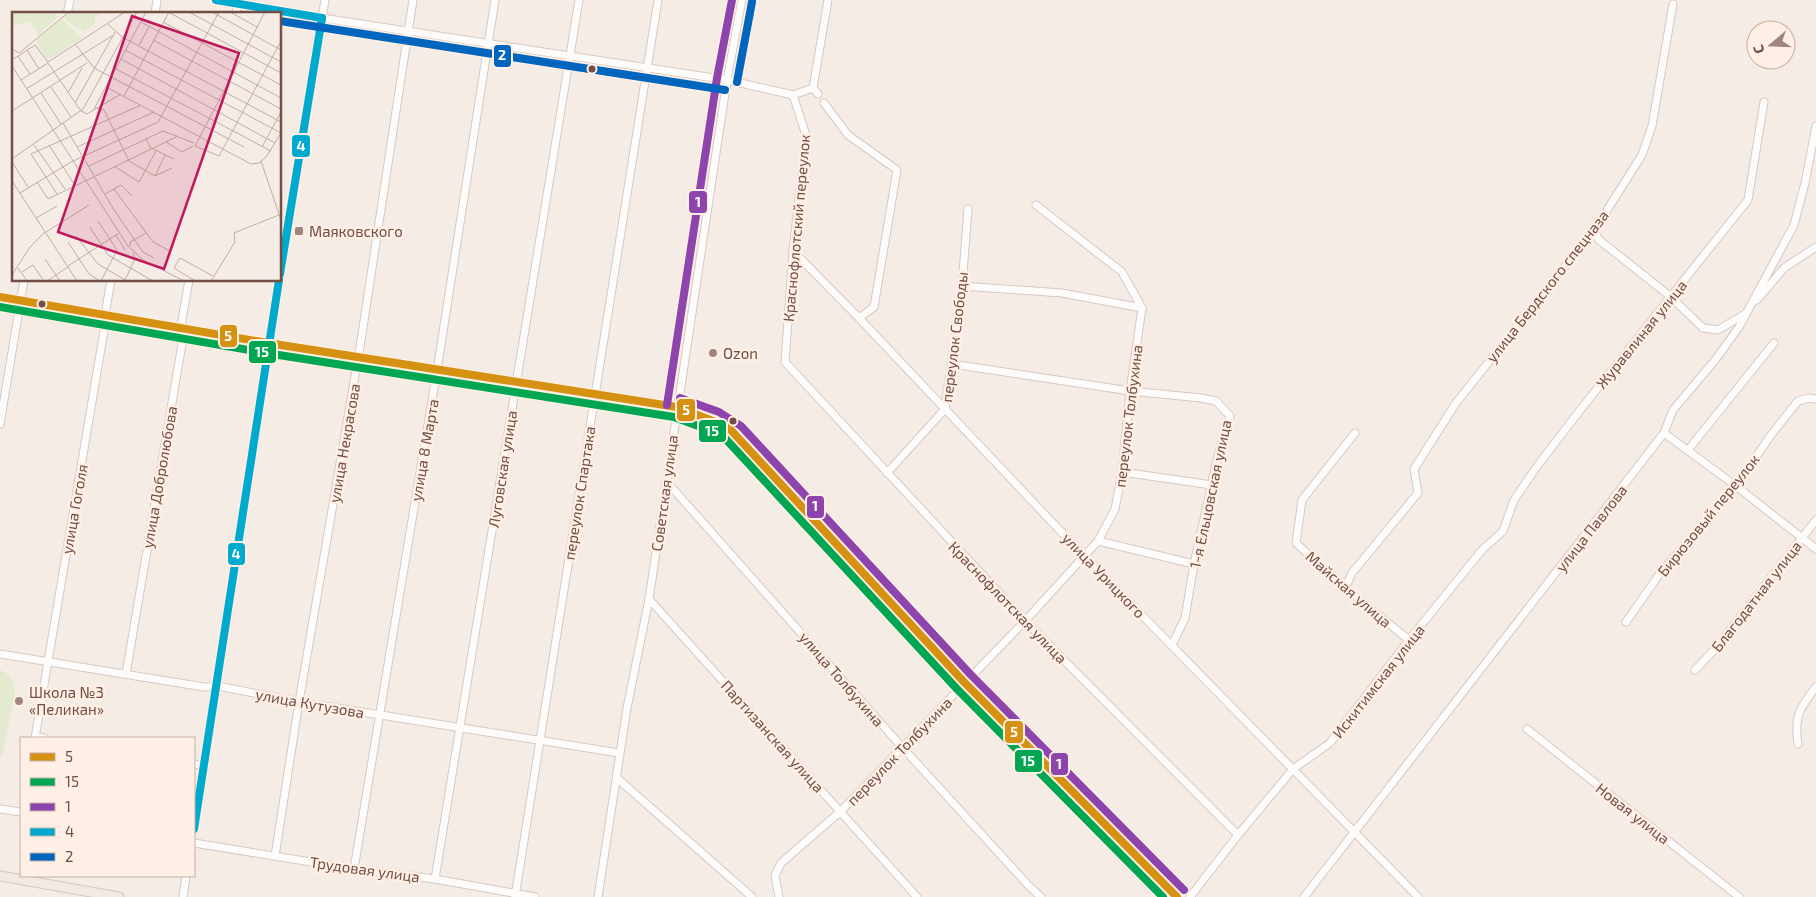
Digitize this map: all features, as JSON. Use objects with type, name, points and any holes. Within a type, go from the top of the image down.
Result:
[{"type":"main road","points":[[0,876],[119,897]]},
{"type":"street","points":[[216,0],[727,80],[793,95],[815,91],[828,0]]},
{"type":"street","points":[[281,268],[325,0]]},
{"type":"street","name":"улица Некрасова","points":[[275,856],[299,702],[358,357],[414,0]]},
{"type":"street","name":"улица 8 Марта","points":[[354,869],[437,369],[495,0]]},
{"type":"street","name":"Луговская улица","points":[[435,880],[579,0]]},
{"type":"street","name":"переулок Спартака","points":[[516,895],[658,0]]},
{"type":"street","name":"Советская улица","points":[[598,897],[619,753],[649,599],[727,80],[742,0]]},
{"type":"street","name":"улица Бердского спецназа","points":[[1345,588],[1352,573],[1418,492],[1414,469],[1456,403],[1594,229],[1642,155],[1652,126],[1673,4]]},
{"type":"street","name":"Краснофлотский переулок","points":[[785,362],[793,251],[806,135],[793,95]]},
{"type":"street","points":[[824,102],[848,135],[897,170],[874,307],[859,318]]},
{"type":"street","name":"Журавлиная улица","points":[[1482,550],[1503,530],[1514,500],[1538,465],[1748,200],[1764,102]]},
{"type":"street","name":"улица Павлова","points":[[1304,897],[1664,433],[1673,410],[1716,359],[1739,327],[1794,225],[1805,183],[1816,126]]},
{"type":"street","points":[[1036,205],[1122,272],[1142,308]]},
{"type":"street","name":"переулок Свободы","points":[[888,473],[945,409],[962,286],[968,209]]},
{"type":"street","points":[[1594,229],[1598,239],[1671,297],[1703,328],[1710,330],[1718,330],[1747,313],[1784,268],[1816,247]]},
{"type":"street","name":"улица Урицкого","points":[[793,251],[859,318],[1084,556],[1294,769],[1415,896]]},
{"type":"street","points":[[0,424],[24,281]]},
{"type":"street","name":"улица Гоголя","points":[[36,737],[111,281]]},
{"type":"street","name":"улица Добролюбова","points":[[126,674],[182,338],[182,320],[189,281]]},
{"type":"street","points":[[195,824],[279,281]]},
{"type":"street","points":[[962,286],[1062,293],[1142,308]]},
{"type":"street","points":[[0,298],[268,343],[677,407],[728,427],[964,682],[1177,897]]},
{"type":"street","name":"переулок Толбухина","points":[[779,897],[775,876],[780,863],[841,811],[1025,621],[1098,541],[1115,509],[1122,472],[1130,391],[1142,308]]},
{"type":"street","points":[[1688,450],[1774,343]]},
{"type":"street","name":"Краснофлотская улица","points":[[785,362],[1025,621],[1238,835]]},
{"type":"street","name":"1-я Ельцовская улица","points":[[952,364],[1130,391],[1201,398],[1216,402],[1230,416],[1219,451],[1194,564],[1185,618],[1172,644]]},
{"type":"street","name":"Бирюзовый переулок","points":[[1626,622],[1661,572],[1736,486],[1770,435],[1798,401],[1809,398],[1816,399]]},
{"type":"street","name":"Майская улица","points":[[1355,432],[1302,500],[1296,543],[1345,588],[1409,640]]},
{"type":"street","points":[[1664,433],[1736,486],[1816,549]]},
{"type":"street","points":[[1122,472],[1212,485]]},
{"type":"street","name":"улица Толбухина","points":[[666,481],[902,747],[1041,897]]},
{"type":"street","name":"Благодатная улица","points":[[1695,670],[1715,650],[1816,520]]},
{"type":"street","points":[[1098,541],[1194,564]]},
{"type":"street","name":"Искитимская улица","points":[[1190,897],[1238,835],[1294,769],[1330,743],[1409,640],[1482,550]]},
{"type":"street","name":"Партизанская улица","points":[[649,599],[917,897]]},
{"type":"street","name":"улица Кутузова","points":[[0,654],[204,687],[217,687],[299,702],[619,753]]},
{"type":"street","points":[[1798,744],[1795,726],[1801,707],[1816,687]]},
{"type":"street","name":"Новая улица","points":[[1527,729],[1739,897]]},
{"type":"street","points":[[195,764],[204,766]]},
{"type":"street","points":[[616,778],[752,897]]},
{"type":"street","points":[[0,809],[20,812]]},
{"type":"street","name":"Трудовая улица","points":[[195,843],[535,897]]},
{"type":"street","points":[[183,897],[186,877]]},
{"type":"green space","points":[[0,670],[11,678],[15,691],[0,759]]},
{"type":"transit line","name":"4","points":[[216,0],[322,18]]},
{"type":"transit line","name":"1","points":[[667,405],[717,78],[732,0]]},
{"type":"transit line","name":"2","points":[[737,82],[752,2]]},
{"type":"transit line","name":"4","points":[[281,268],[322,18]]},
{"type":"transit line","name":"2","points":[[281,21],[725,90]]},
{"type":"transit line","name":"4","points":[[195,823],[279,281]]},
{"type":"transit line","name":"5","points":[[0,297],[268,343],[677,407],[728,427],[964,682],[1177,897]]},
{"type":"transit line","name":"15","points":[[0,307],[266,353],[674,417],[722,435],[957,689],[1163,897]]},
{"type":"transit line","name":"1","points":[[680,398],[719,412],[741,426],[971,675],[1184,890]]},
{"type":"place","name":"Маяковского","points":[[299,231]]},
{"type":"place","name":"Ozon","points":[[713,353]]},
{"type":"place","name":"Школа №3 «Пеликан»","points":[[19,701]]}]
